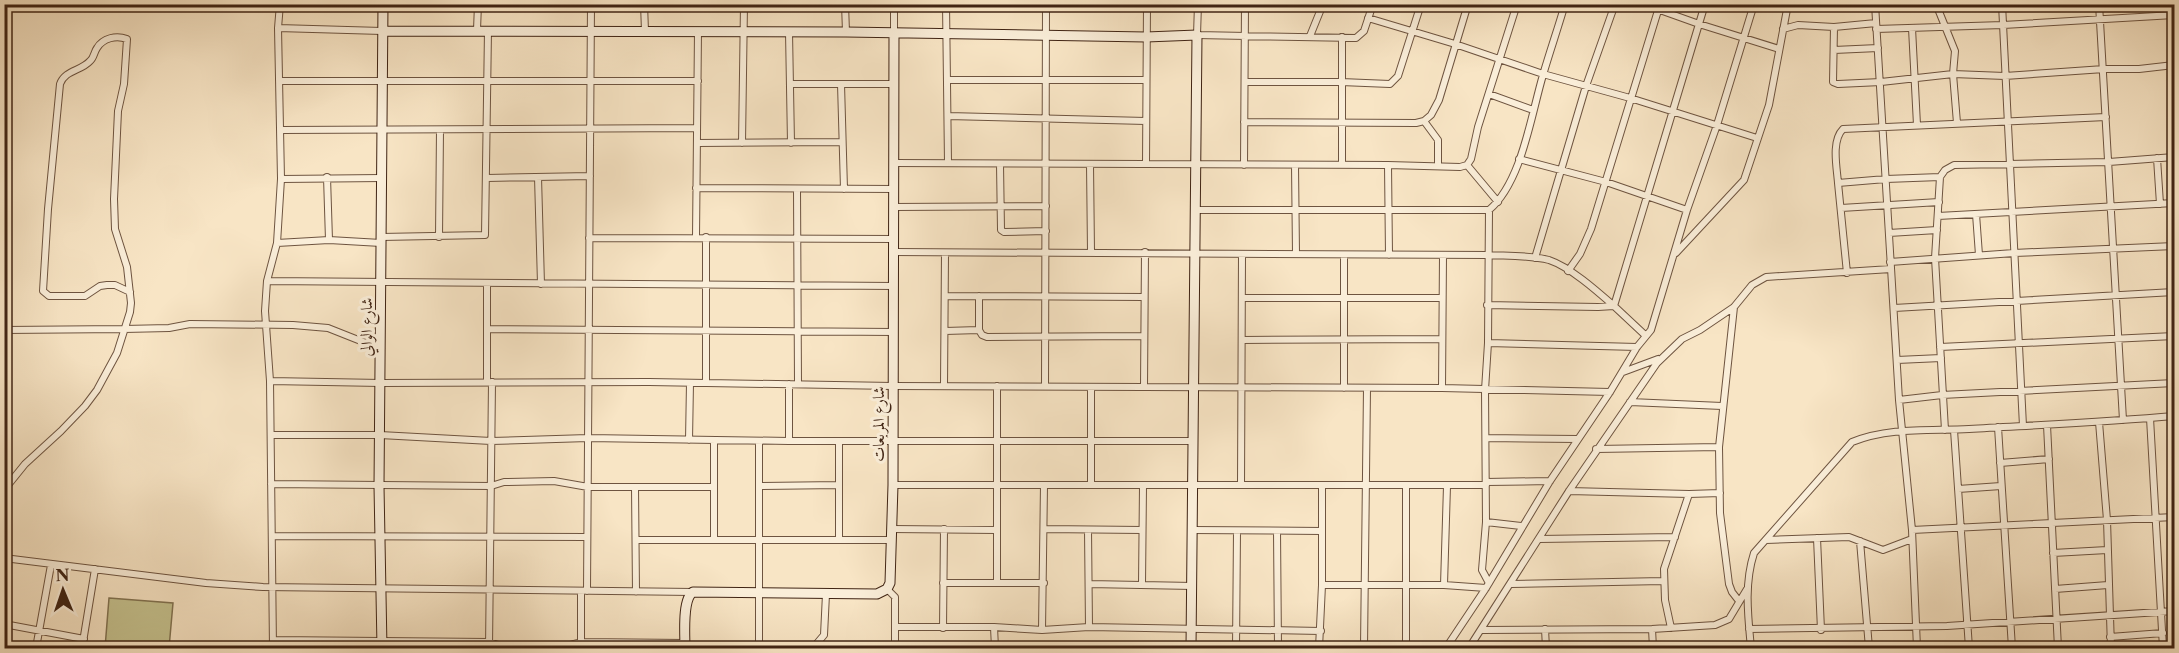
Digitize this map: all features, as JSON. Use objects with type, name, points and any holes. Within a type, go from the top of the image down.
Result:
[{"type":"street","points":[[273,648],[270,381],[265,304],[267,281],[277,243],[281,179],[278,28],[280,4]]},
{"type":"street","name":"شارع الوالي","points":[[382,645],[379,486],[382,350],[383,4]]},
{"type":"street","points":[[477,30],[478,4]]},
{"type":"street","points":[[581,642],[588,487],[591,4]]},
{"type":"street","points":[[644,4],[645,31]]},
{"type":"street","points":[[742,143],[744,4]]},
{"type":"street","points":[[845,4],[846,32]]},
{"type":"street","name":"شارع المربعات","points":[[886,590],[891,575],[893,485],[894,4]]},
{"type":"street","points":[[946,4],[948,163]]},
{"type":"street","points":[[1045,386],[1046,4]]},
{"type":"street","points":[[1146,164],[1147,4]]},
{"type":"street","points":[[1191,648],[1198,4]]},
{"type":"street","points":[[1244,165],[1245,4]]},
{"type":"street","points":[[1310,36],[1323,4]]},
{"type":"street","points":[[278,28],[382,31],[591,30],[1146,37],[1197,35],[1342,37],[1360,36],[1364,32],[1373,4]]},
{"type":"street","points":[[1245,82],[1390,84],[1395,81],[1402,66],[1421,4]]},
{"type":"street","points":[[1244,122],[1416,123],[1424,121],[1431,116],[1439,100],[1468,4]]},
{"type":"street","points":[[894,163],[1460,167],[1467,165],[1471,159],[1517,4]]},
{"type":"street","points":[[1196,210],[1489,210],[1507,189],[1519,159],[1566,4]]},
{"type":"street","points":[[1535,258],[1586,86],[1615,4]]},
{"type":"street","points":[[1643,4],[1659,7],[1698,24],[1779,49]]},
{"type":"street","points":[[1614,306],[1698,24],[1706,4]]},
{"type":"street","points":[[1446,648],[1487,586],[1550,481],[1645,335],[1651,330],[1687,210],[1717,125],[1754,4]]},
{"type":"street","points":[[1674,255],[1744,180],[1769,105],[1788,4]]},
{"type":"street","points":[[1875,4],[1899,400],[1912,530],[1917,648]]},
{"type":"street","points":[[1936,4],[1955,51],[1953,74],[1958,123]]},
{"type":"street","points":[[2002,4],[2023,426]]},
{"type":"street","points":[[2099,4],[2123,420]]},
{"type":"street","points":[[1568,271],[1580,254],[1591,229],[1659,7]]},
{"type":"street","points":[[1783,29],[1798,25],[1912,28],[2003,25],[2175,15]]},
{"type":"street","points":[[1368,18],[1543,74],[1630,98],[1757,138]]},
{"type":"street","points":[[1834,27],[1833,82],[1838,84],[1953,74],[2005,76],[2175,65]]},
{"type":"street","points":[[1912,28],[1917,125]]},
{"type":"street","points":[[277,243],[485,235],[488,178],[488,30]]},
{"type":"street","points":[[696,237],[698,31]]},
{"type":"street","points":[[789,32],[791,143]]},
{"type":"street","points":[[4,490],[25,464],[61,431],[97,390],[117,353],[131,303],[130,292],[126,267],[115,229],[118,111],[124,84],[127,48],[126,39],[119,36],[104,40],[96,49],[91,61],[69,73],[60,84],[43,291],[49,296],[85,296],[100,286],[115,285],[130,292]]},
{"type":"street","points":[[1342,37],[1342,165]]},
{"type":"street","points":[[1834,50],[1878,48]]},
{"type":"street","points":[[947,80],[1146,80]]},
{"type":"street","points":[[280,81],[698,81]]},
{"type":"street","points":[[790,84],[894,84]]},
{"type":"street","points":[[841,84],[844,189]]},
{"type":"street","points":[[1489,94],[1533,110]]},
{"type":"street","points":[[948,116],[1146,121]]},
{"type":"street","points":[[1847,273],[1836,155],[1840,132],[1843,129],[2106,117]]},
{"type":"street","points":[[1424,121],[1437,136],[1438,166]]},
{"type":"street","points":[[281,130],[697,129]]},
{"type":"street","points":[[439,237],[440,130]]},
{"type":"street","points":[[697,143],[842,142]]},
{"type":"street","points":[[1945,430],[1935,258],[1940,177],[1954,165],[2109,162],[2175,157]]},
{"type":"street","points":[[2157,158],[2160,204]]},
{"type":"street","points":[[1519,159],[1606,182],[1687,210]]},
{"type":"street","points":[[1000,164],[1001,231],[1046,231]]},
{"type":"street","points":[[1090,164],[1091,252]]},
{"type":"street","points":[[1295,165],[1296,254]]},
{"type":"street","points":[[1388,165],[1389,255]]},
{"type":"street","points":[[1467,165],[1498,202]]},
{"type":"street","points":[[488,178],[590,176]]},
{"type":"street","points":[[327,177],[329,240]]},
{"type":"street","points":[[538,177],[541,284]]},
{"type":"street","points":[[1838,183],[1940,177]]},
{"type":"street","points":[[281,179],[382,178]]},
{"type":"street","points":[[696,188],[894,189]]},
{"type":"street","points":[[797,190],[798,384]]},
{"type":"street","points":[[1841,208],[1939,202]]},
{"type":"street","points":[[1938,216],[2175,203]]},
{"type":"street","points":[[894,207],[1046,206]]},
{"type":"street","points":[[1487,586],[1482,570],[1486,522],[1485,390],[1488,344],[1489,210]]},
{"type":"street","points":[[1976,214],[1979,255]]},
{"type":"street","points":[[1889,233],[1937,230]]},
{"type":"street","points":[[706,237],[706,383]]},
{"type":"street","points":[[590,238],[894,239]]},
{"type":"street","points":[[1469,648],[1596,449],[1661,358],[1682,339],[1734,307],[1752,285],[1766,277],[1847,273],[1935,258],[2175,246]]},
{"type":"street","points":[[894,252],[1488,255],[1535,258],[1556,262],[1592,287],[1645,335]]},
{"type":"street","points":[[1144,387],[1145,252]]},
{"type":"street","points":[[944,386],[945,253]]},
{"type":"street","points":[[1242,254],[1242,485]]},
{"type":"street","points":[[1344,255],[1344,388]]},
{"type":"street","points":[[1442,388],[1443,255]]},
{"type":"street","points":[[267,281],[894,286]]},
{"type":"street","points":[[487,283],[492,486],[489,645]]},
{"type":"street","points":[[1894,308],[2175,292]]},
{"type":"street","points":[[945,296],[1143,297]]},
{"type":"street","points":[[979,296],[979,330],[987,337],[1144,336]]},
{"type":"street","points":[[1243,298],[1442,298]]},
{"type":"street","points":[[1488,305],[1614,306]]},
{"type":"street","points":[[1734,307],[1719,447],[1720,513],[1730,584],[1732,592],[1739,601]]},
{"type":"street","points":[[4,330],[169,328],[190,324],[293,325],[328,328],[382,350]]},
{"type":"street","points":[[487,329],[894,332]]},
{"type":"street","points":[[945,331],[979,330]]},
{"type":"street","points":[[1940,347],[2175,336]]},
{"type":"street","points":[[1242,339],[1442,339]]},
{"type":"street","points":[[1488,344],[1637,347]]},
{"type":"street","points":[[1897,360],[1941,357]]},
{"type":"street","points":[[1622,372],[1661,358]]},
{"type":"street","points":[[270,381],[1442,388],[1610,392]]},
{"type":"street","points":[[689,440],[690,383]]},
{"type":"street","points":[[1899,400],[1942,395],[2175,383]]},
{"type":"street","points":[[789,384],[789,441]]},
{"type":"street","points":[[997,386],[997,582]]},
{"type":"street","points":[[1091,387],[1091,485]]},
{"type":"street","points":[[1364,648],[1367,388]]},
{"type":"street","points":[[1630,402],[1722,406]]},
{"type":"street","points":[[1751,648],[1747,589],[1749,568],[1754,553],[1852,442],[1868,436],[1902,430],[1954,430],[2175,416]]},
{"type":"street","points":[[2150,418],[2163,648]]},
{"type":"street","points":[[2099,422],[2107,520],[2111,648]]},
{"type":"street","points":[[2047,425],[2058,648]]},
{"type":"street","points":[[1998,427],[2012,648]]},
{"type":"street","points":[[1954,430],[1970,648]]},
{"type":"street","points":[[271,435],[381,435],[491,441],[588,438],[759,441],[1194,441]]},
{"type":"street","points":[[1486,438],[1578,439]]},
{"type":"street","points":[[714,440],[714,540]]},
{"type":"street","points":[[759,441],[759,648]]},
{"type":"street","points":[[839,441],[839,540]]},
{"type":"street","points":[[1596,449],[1719,447]]},
{"type":"street","points":[[2000,463],[2049,459]]},
{"type":"street","points":[[272,484],[492,486],[504,482],[554,481],[588,487],[714,488]]},
{"type":"street","points":[[893,485],[1447,486],[1550,481]]},
{"type":"street","points":[[759,486],[839,485]]},
{"type":"street","points":[[1042,630],[1044,485]]},
{"type":"street","points":[[1142,584],[1143,486]]},
{"type":"street","points":[[1319,648],[1322,585],[1322,486]]},
{"type":"street","points":[[1406,486],[1406,648]]},
{"type":"street","points":[[1444,585],[1447,486]]},
{"type":"street","points":[[1958,489],[2001,486]]},
{"type":"street","points":[[635,487],[636,592]]},
{"type":"street","points":[[1569,491],[1720,493]]},
{"type":"street","points":[[1671,628],[1663,581],[1664,569],[1689,494]]},
{"type":"street","points":[[1912,530],[2175,517]]},
{"type":"street","points":[[1486,522],[1521,526]]},
{"type":"street","points":[[892,529],[998,530]]},
{"type":"street","points":[[943,628],[944,529]]},
{"type":"street","points":[[1044,529],[1142,530]]},
{"type":"street","points":[[1088,530],[1089,627]]},
{"type":"street","points":[[1192,530],[1322,531]]},
{"type":"street","points":[[1236,648],[1237,531]]},
{"type":"street","points":[[1277,531],[1278,648]]},
{"type":"street","points":[[273,536],[587,537]]},
{"type":"street","points":[[1539,539],[1675,537]]},
{"type":"street","points":[[1766,540],[1849,537],[1883,550],[1912,539]]},
{"type":"street","points":[[1817,538],[1821,630]]},
{"type":"street","points":[[636,540],[892,540]]},
{"type":"street","points":[[1860,541],[1869,648]]},
{"type":"street","points":[[2054,553],[2107,549]]},
{"type":"street","points":[[4,580],[6,558],[206,583],[274,587],[826,594],[877,594],[886,590],[895,597],[896,648]]},
{"type":"street","points":[[36,648],[51,565]]},
{"type":"street","points":[[82,648],[95,569]]},
{"type":"street","points":[[1511,584],[1663,581]]},
{"type":"street","points":[[943,583],[1044,583]]},
{"type":"street","points":[[1089,584],[1192,586]]},
{"type":"street","points":[[1322,585],[1487,586]]},
{"type":"street","points":[[2055,589],[2108,585]]},
{"type":"street","points":[[1482,630],[1652,629],[1715,625],[1729,619],[1747,589]]},
{"type":"street","points":[[558,648],[581,642],[685,646],[686,603],[693,592]]},
{"type":"street","points":[[813,648],[824,635],[826,594]]},
{"type":"street","points":[[1749,629],[1821,630],[1916,627],[2175,611]]},
{"type":"street","points":[[4,624],[84,639]]},
{"type":"street","points":[[896,627],[994,627],[1042,630],[1089,627],[1321,631]]},
{"type":"street","points":[[994,627],[994,648]]},
{"type":"street","points":[[1545,628],[1546,648]]},
{"type":"street","points":[[1652,629],[1653,648]]},
{"type":"street","points":[[2110,637],[2163,633]]},
{"type":"street","points":[[273,640],[382,645],[489,645],[508,648]]},
{"type":"shaded area","points":[[109,598],[173,603],[169,648],[105,648]]}]
